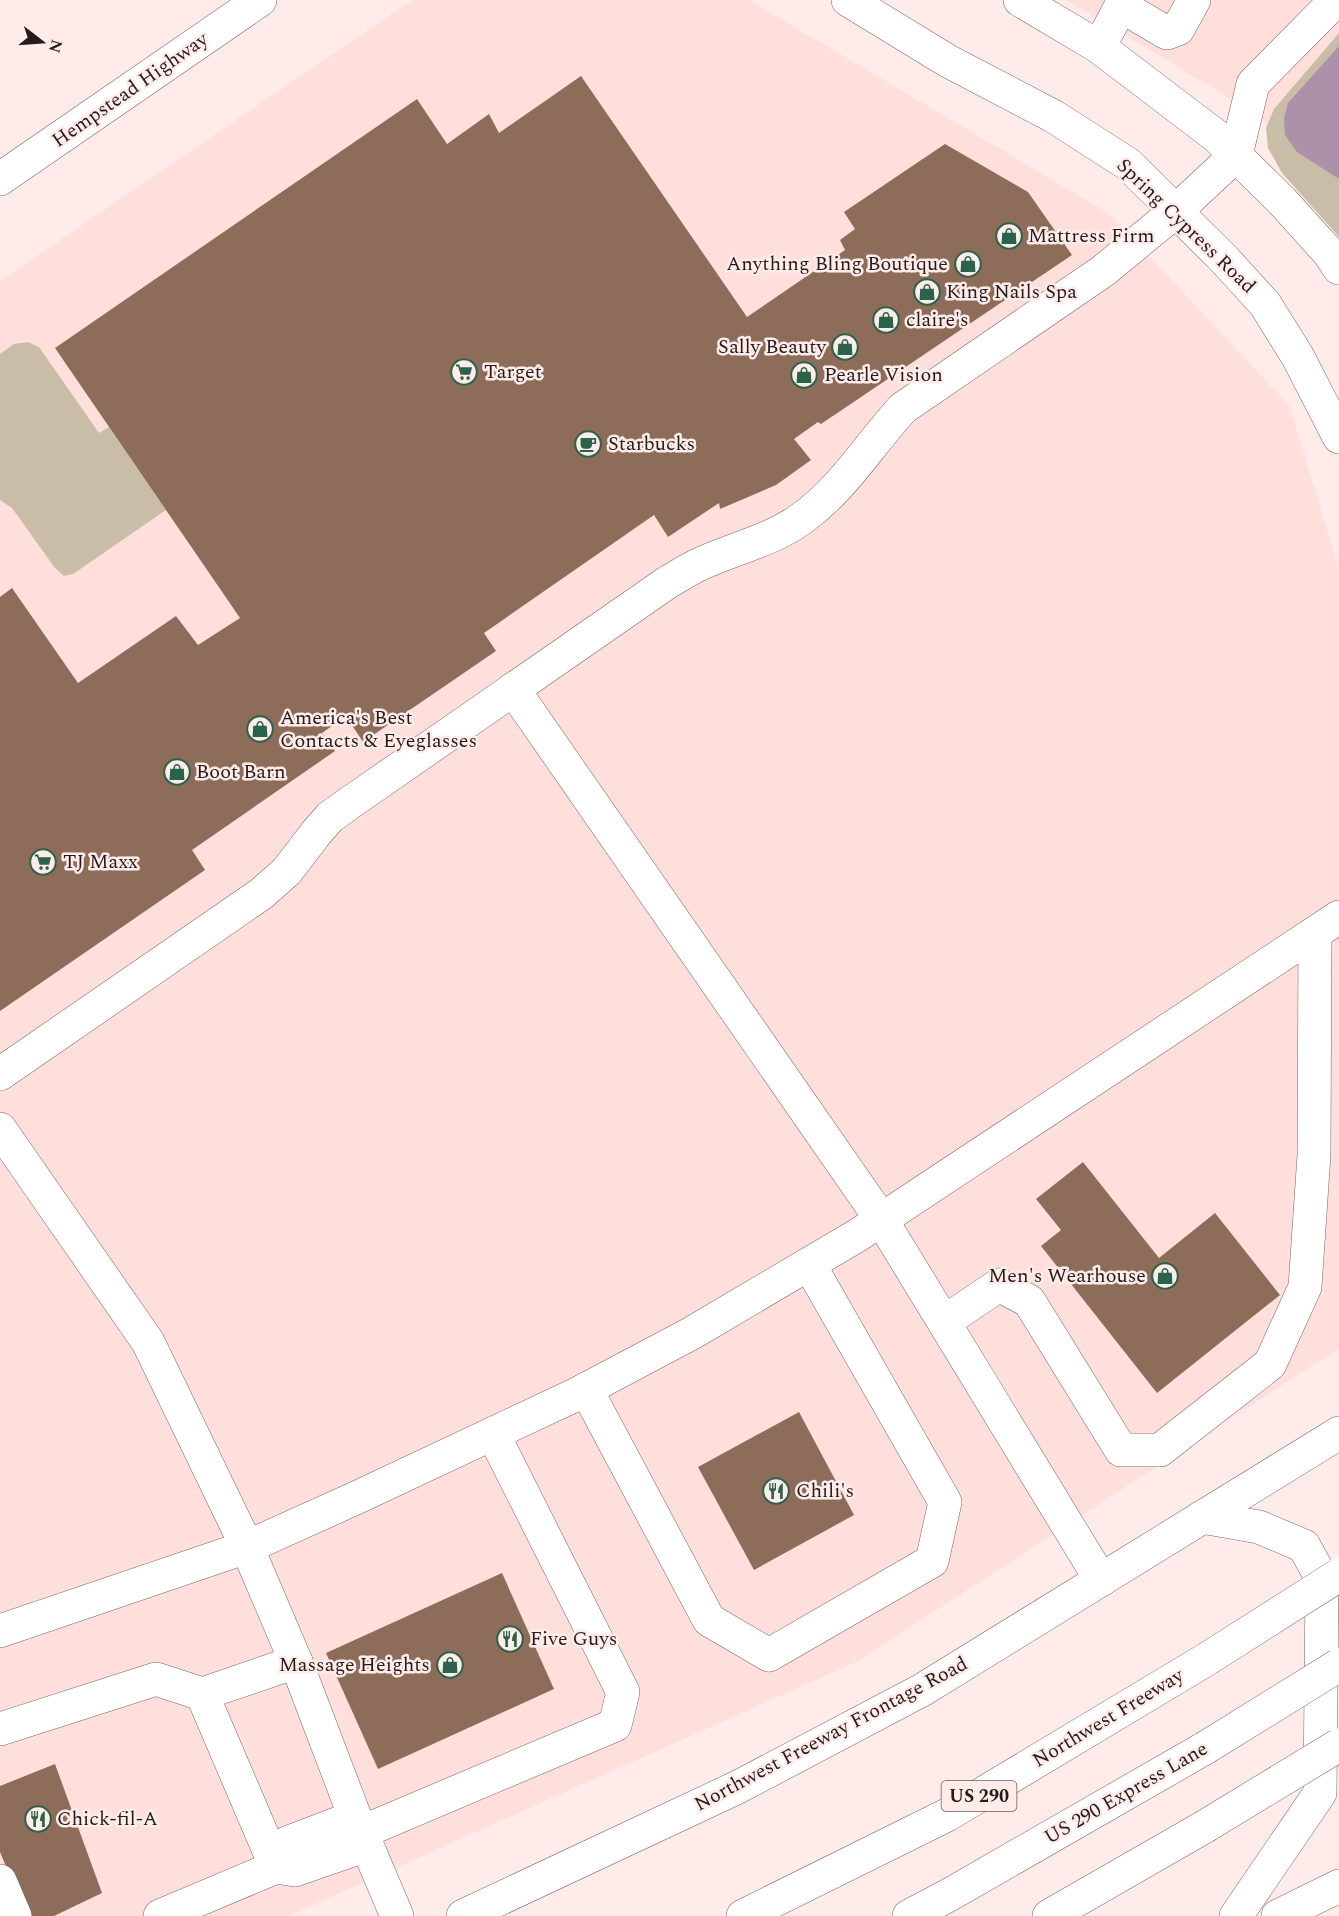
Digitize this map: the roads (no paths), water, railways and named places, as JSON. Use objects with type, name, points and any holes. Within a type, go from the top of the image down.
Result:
[{"type":"main road","name":"Hempstead Highway","points":[[0,179],[260,0]]},
{"type":"main road","name":"Spring Cypress Road","points":[[848,0],[948,61],[1063,122],[1128,164],[1223,258],[1264,304],[1298,357],[1339,438]]},
{"type":"main road","points":[[1020,0],[1099,47],[1216,136],[1290,210],[1329,253],[1339,268]]},
{"type":"main road","points":[[1099,47],[1116,3],[1167,33],[1178,29],[1194,0]]},
{"type":"main road","points":[[0,1074],[261,894],[287,871],[330,817],[513,689],[668,582],[696,566],[756,543],[800,520],[839,486],[860,462],[880,433],[903,408],[1103,271],[1176,211],[1236,155],[1253,84],[1336,0]]},
{"type":"main road","points":[[513,689],[881,1219],[1101,1580]]},
{"type":"main road","points":[[0,1631],[247,1547],[493,1434],[586,1389],[699,1329],[881,1219],[1327,925]]},
{"type":"main road","points":[[944,1322],[999,1285],[1029,1301],[1121,1450],[1160,1450],[1270,1364],[1305,1287],[1327,925]]},
{"type":"main road","points":[[0,1129],[148,1342],[247,1547],[296,1662],[361,1831],[397,1916]]},
{"type":"main road","points":[[586,1389],[709,1620],[769,1654],[932,1561],[945,1502],[809,1264]]},
{"type":"main road","name":"Northwest Freeway Frontage Road","points":[[462,1916],[738,1787],[912,1696],[1339,1433]]},
{"type":"main road","points":[[160,1916],[276,1867],[287,1844],[361,1831],[615,1725],[623,1692],[493,1434]]},
{"type":"main road","points":[[1202,1517],[1259,1527],[1304,1546],[1322,1579],[1320,1793],[1236,1916]]},
{"type":"main road","name":"Northwest Freeway","points":[[743,1916],[947,1815],[1207,1659],[1339,1575]]},
{"type":"main road","points":[[0,1729],[156,1679],[202,1694],[296,1662]]},
{"type":"main road","name":"US 290 Express Lane","points":[[909,1916],[1205,1748],[1339,1665]]},
{"type":"main road","points":[[202,1694],[276,1867]]},
{"type":"main road","points":[[1049,1916],[1204,1827],[1339,1745]]},
{"type":"main road","points":[[0,1881],[15,1916]]},
{"type":"main road","points":[[1278,1916],[1339,1886]]},
{"type":"place","name":"Mattress Firm","points":[[1009,236]]},
{"type":"place","name":"Anything Bling Boutique","points":[[968,264]]},
{"type":"place","name":"King Nails Spa","points":[[927,292]]},
{"type":"place","name":"claire's","points":[[886,320]]},
{"type":"place","name":"Sally Beauty","points":[[845,347]]},
{"type":"place","name":"Target","points":[[464,372]]},
{"type":"place","name":"Pearle Vision","points":[[804,375]]},
{"type":"place","name":"Starbucks","points":[[588,444]]},
{"type":"place","name":"America's Best Contacts & Eyeglasses","points":[[260,729]]},
{"type":"place","name":"Boot Barn","points":[[177,772]]},
{"type":"place","name":"TJ Maxx","points":[[43,862]]},
{"type":"place","name":"Men's Wearhouse","points":[[1165,1276]]},
{"type":"place","name":"Chili's","points":[[776,1491]]},
{"type":"place","name":"Five Guys","points":[[510,1639]]},
{"type":"place","name":"Massage Heights","points":[[450,1665]]},
{"type":"place","name":"Chick-fil-A","points":[[38,1819]]}]
